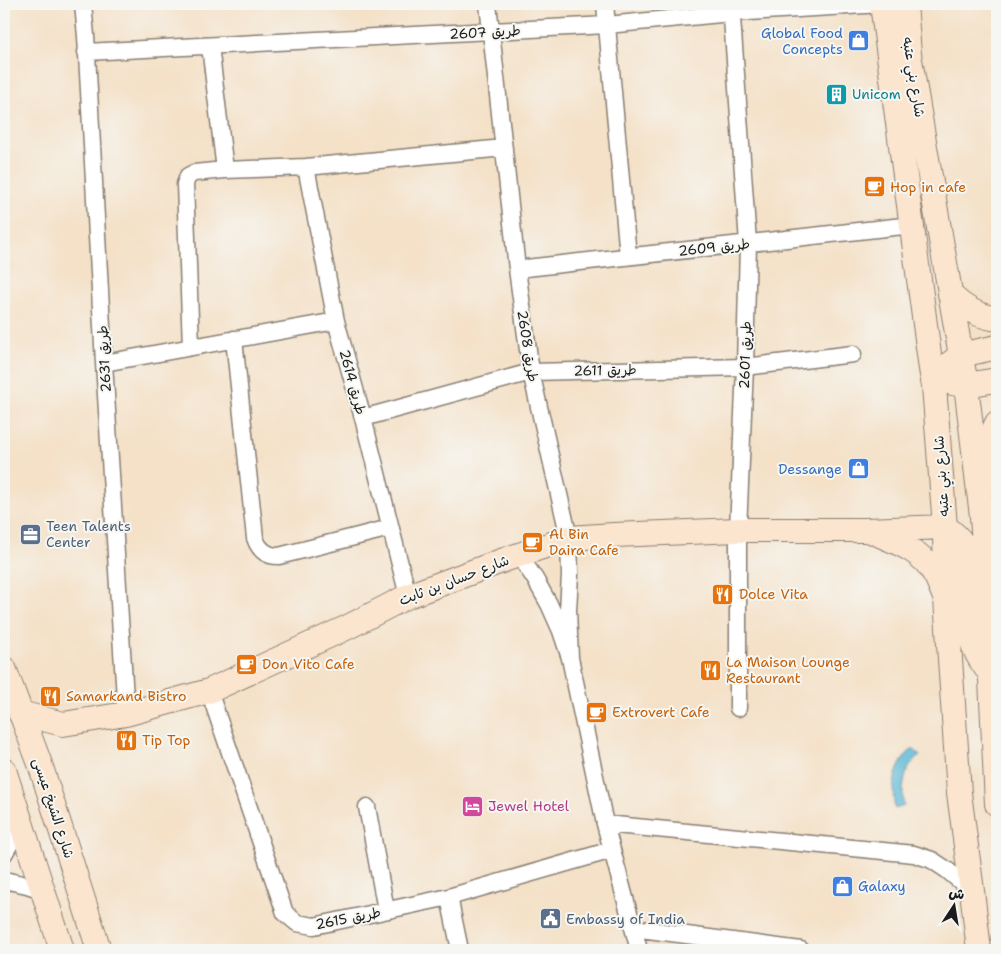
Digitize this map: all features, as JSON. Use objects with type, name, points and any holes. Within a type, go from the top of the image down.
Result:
[{"type":"main road","name":"شارع بني عتبه","points":[[882,4],[935,379],[945,527],[946,599],[960,807],[972,891],[975,947]]},
{"type":"main road","name":"شارع بني عتبه","points":[[905,4],[909,54],[966,385],[982,516],[997,804]]},
{"type":"main road","points":[[950,294],[960,305],[973,312],[987,318],[997,319]]},
{"type":"main road","points":[[997,346],[961,355],[952,361],[935,379],[966,385],[997,380]]},
{"type":"main road","points":[[982,516],[997,423]]},
{"type":"main road","points":[[945,527],[961,542],[974,647],[990,674]]},
{"type":"main road","name":"شارع حسان بن ثابت","points":[[20,713],[63,724],[126,714],[210,691],[348,627],[408,596],[569,538],[738,530],[866,530],[945,527]]},
{"type":"main road","name":"شارع حسان بن ثابت","points":[[866,530],[918,554],[934,573],[946,599]]},
{"type":"main road","name":"شارع الشيخ عيسى","points":[[4,668],[35,749],[99,950]]},
{"type":"main road","points":[[35,749],[53,735],[63,724]]},
{"type":"main road","points":[[4,770],[62,950]]},
{"type":"main road","points":[[960,807],[997,811]]},
{"type":"street","name":"طريق 2631","points":[[82,4],[126,714]]},
{"type":"street","name":"طريق 2608","points":[[488,4],[517,269],[531,372],[569,538],[570,575],[568,610],[570,658]]},
{"type":"street","points":[[605,4],[628,256]]},
{"type":"street","name":"طريق 2607","points":[[86,52],[607,25],[731,8],[882,4]]},
{"type":"street","name":"طريق 2601","points":[[731,8],[748,243],[738,530],[738,708]]},
{"type":"street","points":[[210,46],[225,170]]},
{"type":"street","points":[[190,346],[185,184],[188,176],[194,173],[225,170],[306,167],[504,148]]},
{"type":"street","name":"طريق 2614","points":[[306,167],[336,321],[363,418],[408,596]]},
{"type":"street","name":"طريق 2609","points":[[517,269],[912,225]]},
{"type":"street","points":[[104,363],[336,321]]},
{"type":"street","points":[[234,338],[255,538],[261,550],[266,554],[279,556],[390,528]]},
{"type":"street","name":"طريق 2611","points":[[363,418],[531,372],[745,367],[853,354]]},
{"type":"street","name":"طريق 2608","points":[[519,555],[549,604],[570,658],[604,824],[638,950]]},
{"type":"street","name":"طريق 2615","points":[[210,691],[285,913],[297,923],[314,926],[448,897],[612,850]]},
{"type":"street","points":[[367,807],[386,910]]},
{"type":"street","points":[[4,854],[14,837],[19,820]]},
{"type":"street","points":[[604,824],[914,854],[932,860],[972,891]]},
{"type":"street","points":[[4,880],[42,890]]},
{"type":"street","points":[[448,897],[460,950]]},
{"type":"street","points":[[633,928],[801,950]]},
{"type":"water","points":[[913,748],[920,756],[910,766],[905,778],[904,806],[895,809],[893,792],[896,775],[902,761]]},
{"type":"place","name":"Global Food Concepts","points":[[859,41]]},
{"type":"place","name":"Unicom","points":[[836,94]]},
{"type":"place","name":"Hop in cafe","points":[[874,187]]},
{"type":"place","name":"Dessange","points":[[858,469]]},
{"type":"place","name":"Teen Talents Center","points":[[30,534]]},
{"type":"place","name":"Al Bin Daira Cafe","points":[[533,542]]},
{"type":"place","name":"Dolce Vita","points":[[723,594]]},
{"type":"place","name":"Don Vito Cafe","points":[[246,664]]},
{"type":"place","name":"La Maison Lounge Restaurant","points":[[710,670]]},
{"type":"place","name":"Samarkand Bistro","points":[[50,696]]},
{"type":"place","name":"Extrovert Cafe","points":[[596,712]]},
{"type":"place","name":"Tip Top","points":[[126,740]]},
{"type":"place","name":"Jewel Hotel","points":[[472,806]]},
{"type":"place","name":"Galaxy","points":[[842,886]]},
{"type":"place","name":"Embassy of India","points":[[550,919]]}]
